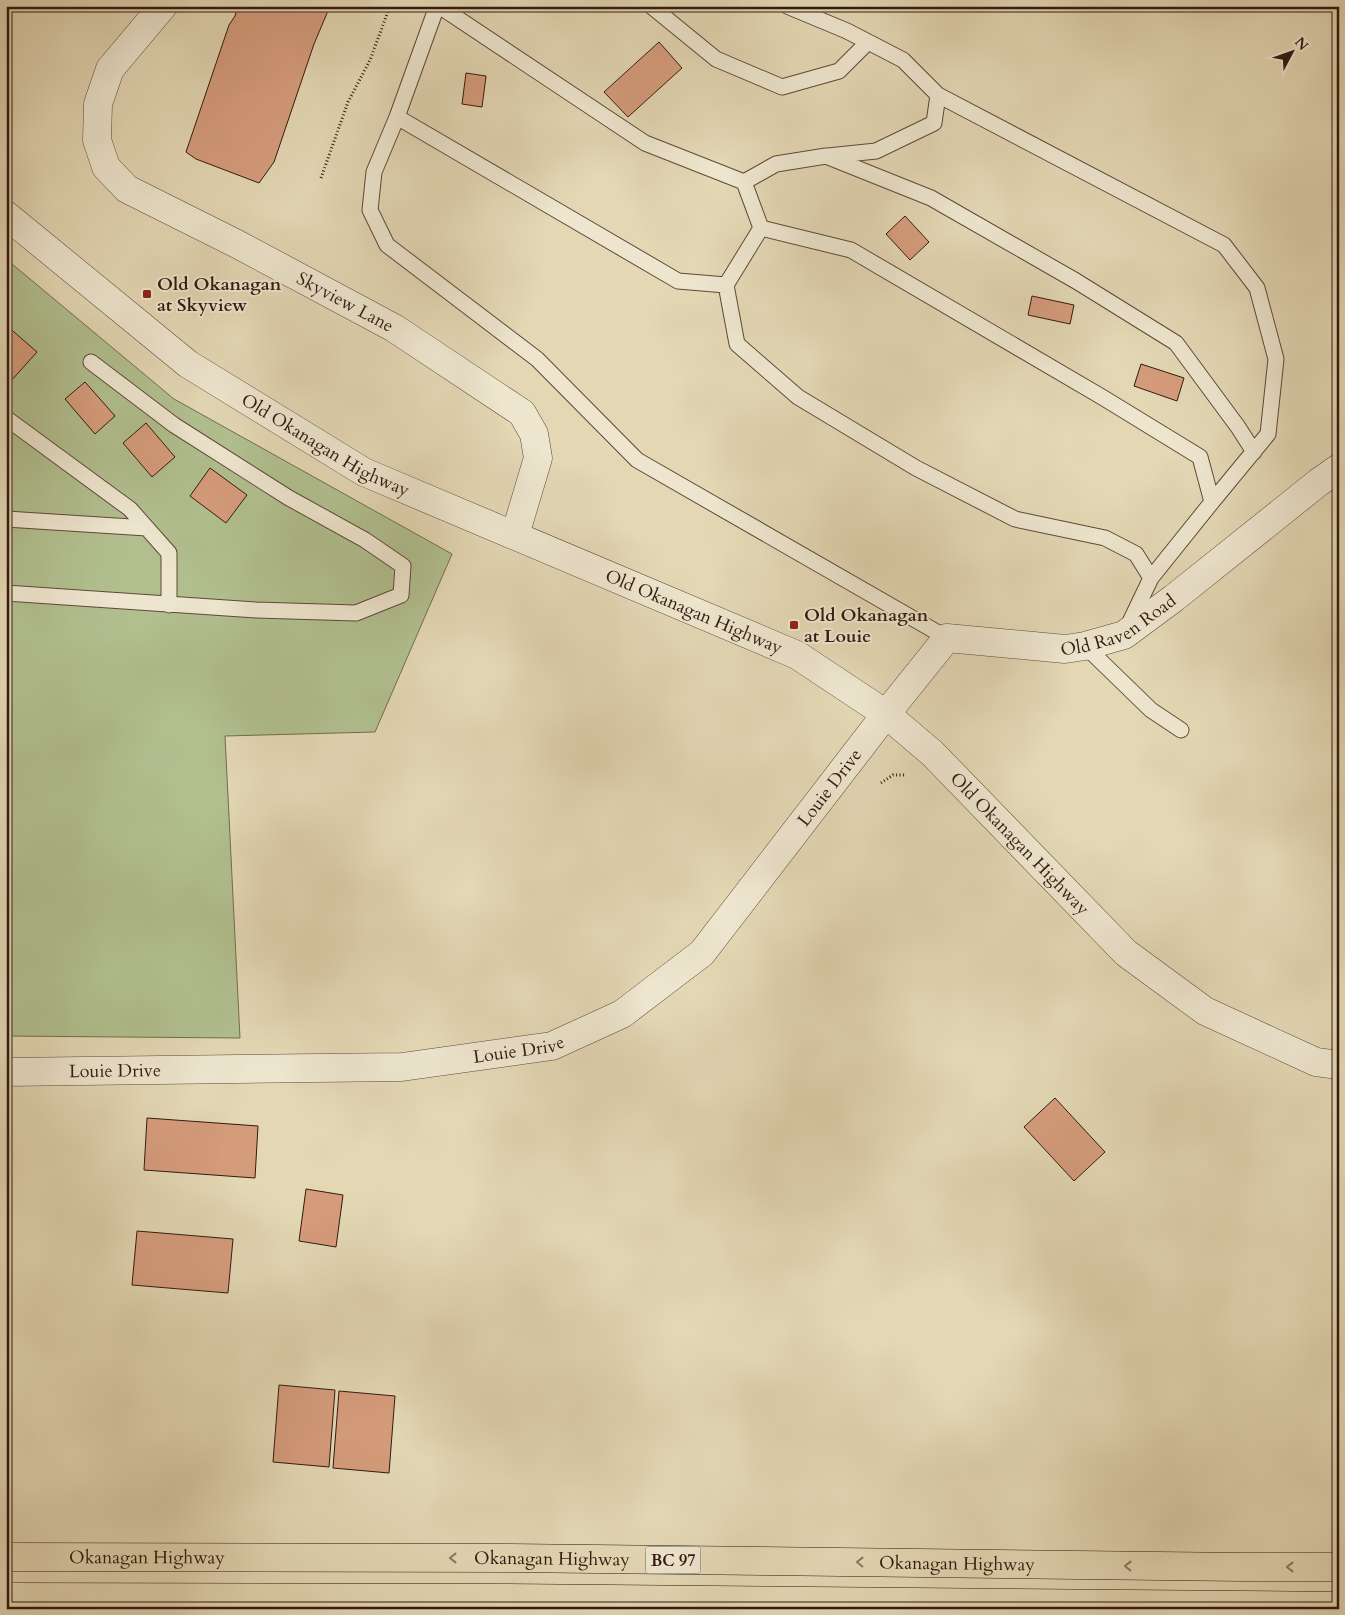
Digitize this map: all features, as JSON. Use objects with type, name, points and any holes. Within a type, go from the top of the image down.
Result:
[{"type":"highway","name":"Okanagan Highway","points":[[6,1557],[500,1558],[1339,1567]]},
{"type":"highway","name":"BC 97","points":[[6,1597],[504,1598],[1339,1606]]},
{"type":"street","name":"Skyview Lane","points":[[163,6],[110,69],[98,104],[97,140],[106,167],[127,189],[237,244],[394,328],[522,413],[534,434],[538,458],[515,535]]},
{"type":"street","name":"Old Okanagan Highway","points":[[6,215],[188,364],[364,472],[797,654],[886,714],[932,753],[1126,952],[1205,1011],[1316,1062],[1339,1066]]},
{"type":"street","name":"Old Raven Road","points":[[947,638],[1065,650],[1124,635],[1339,468]]},
{"type":"street","points":[[886,714],[947,638]]},
{"type":"street","name":"Louie Drive","points":[[6,1072],[402,1067],[552,1046],[622,1014],[702,953],[886,714]]},
{"type":"lane","points":[[947,638],[637,460],[537,359],[387,245],[370,210],[374,172],[397,117],[438,6],[645,143],[744,182],[760,228],[726,285],[737,344],[798,397],[916,468],[1015,519],[1105,538],[1136,554],[1151,578]]},
{"type":"lane","points":[[651,6],[716,60],[782,87],[839,71],[868,42]]},
{"type":"lane","points":[[787,6],[847,31],[903,60],[938,95],[1224,245],[1257,288],[1276,359],[1268,434],[1151,578],[1124,635]]},
{"type":"lane","points":[[744,182],[776,164],[826,156],[876,152],[934,123],[938,95]]},
{"type":"lane","points":[[397,117],[678,281],[726,285]]},
{"type":"lane","points":[[826,156],[931,198],[1076,281],[1176,343],[1238,427],[1254,452]]},
{"type":"lane","points":[[760,228],[851,250],[1110,402],[1200,457],[1212,502]]},
{"type":"lane","points":[[6,593],[256,610],[356,613],[401,596],[404,566],[365,540],[289,498],[174,425],[91,362]]},
{"type":"lane","points":[[6,418],[130,508],[170,553],[169,604]]},
{"type":"lane","points":[[6,519],[147,528]]},
{"type":"lane","points":[[1085,646],[1151,710],[1181,730]]},
{"type":"path","points":[[321,178],[348,102],[370,60],[390,6]]},
{"type":"path","points":[[881,782],[893,775],[906,774]]},
{"type":"green space","points":[[6,259],[174,399],[452,554],[375,732],[225,736],[240,1038],[6,1036]]},
{"type":"building","points":[[238,6],[330,6],[314,44],[274,162],[259,183],[196,159],[186,152],[229,25],[235,16]]},
{"type":"building","points":[[659,42],[682,68],[628,117],[604,92]]},
{"type":"building","points":[[466,73],[486,76],[482,107],[462,104]]},
{"type":"building","points":[[905,216],[929,242],[910,260],[886,234]]},
{"type":"building","points":[[1032,296],[1074,305],[1070,324],[1028,315]]},
{"type":"building","points":[[6,325],[37,352],[10,382],[6,378]]},
{"type":"building","points":[[1141,364],[1184,378],[1177,401],[1134,386]]},
{"type":"building","points":[[85,382],[115,416],[95,434],[65,399]]},
{"type":"building","points":[[146,423],[175,457],[152,477],[123,443]]},
{"type":"building","points":[[210,468],[247,495],[226,523],[190,496]]},
{"type":"building","points":[[1055,1098],[1105,1152],[1074,1181],[1024,1127]]},
{"type":"building","points":[[147,1118],[258,1126],[255,1178],[144,1170]]},
{"type":"building","points":[[306,1189],[343,1195],[336,1247],[299,1241]]},
{"type":"building","points":[[137,1231],[233,1239],[228,1293],[132,1285]]},
{"type":"building","points":[[279,1385],[335,1390],[329,1467],[273,1462]]},
{"type":"building","points":[[339,1391],[395,1396],[389,1473],[333,1468]]},
{"type":"place","name":"Old Okanagan at Skyview","points":[[147,294]]},
{"type":"place","name":"Old Okanagan at Louie","points":[[794,625]]}]
